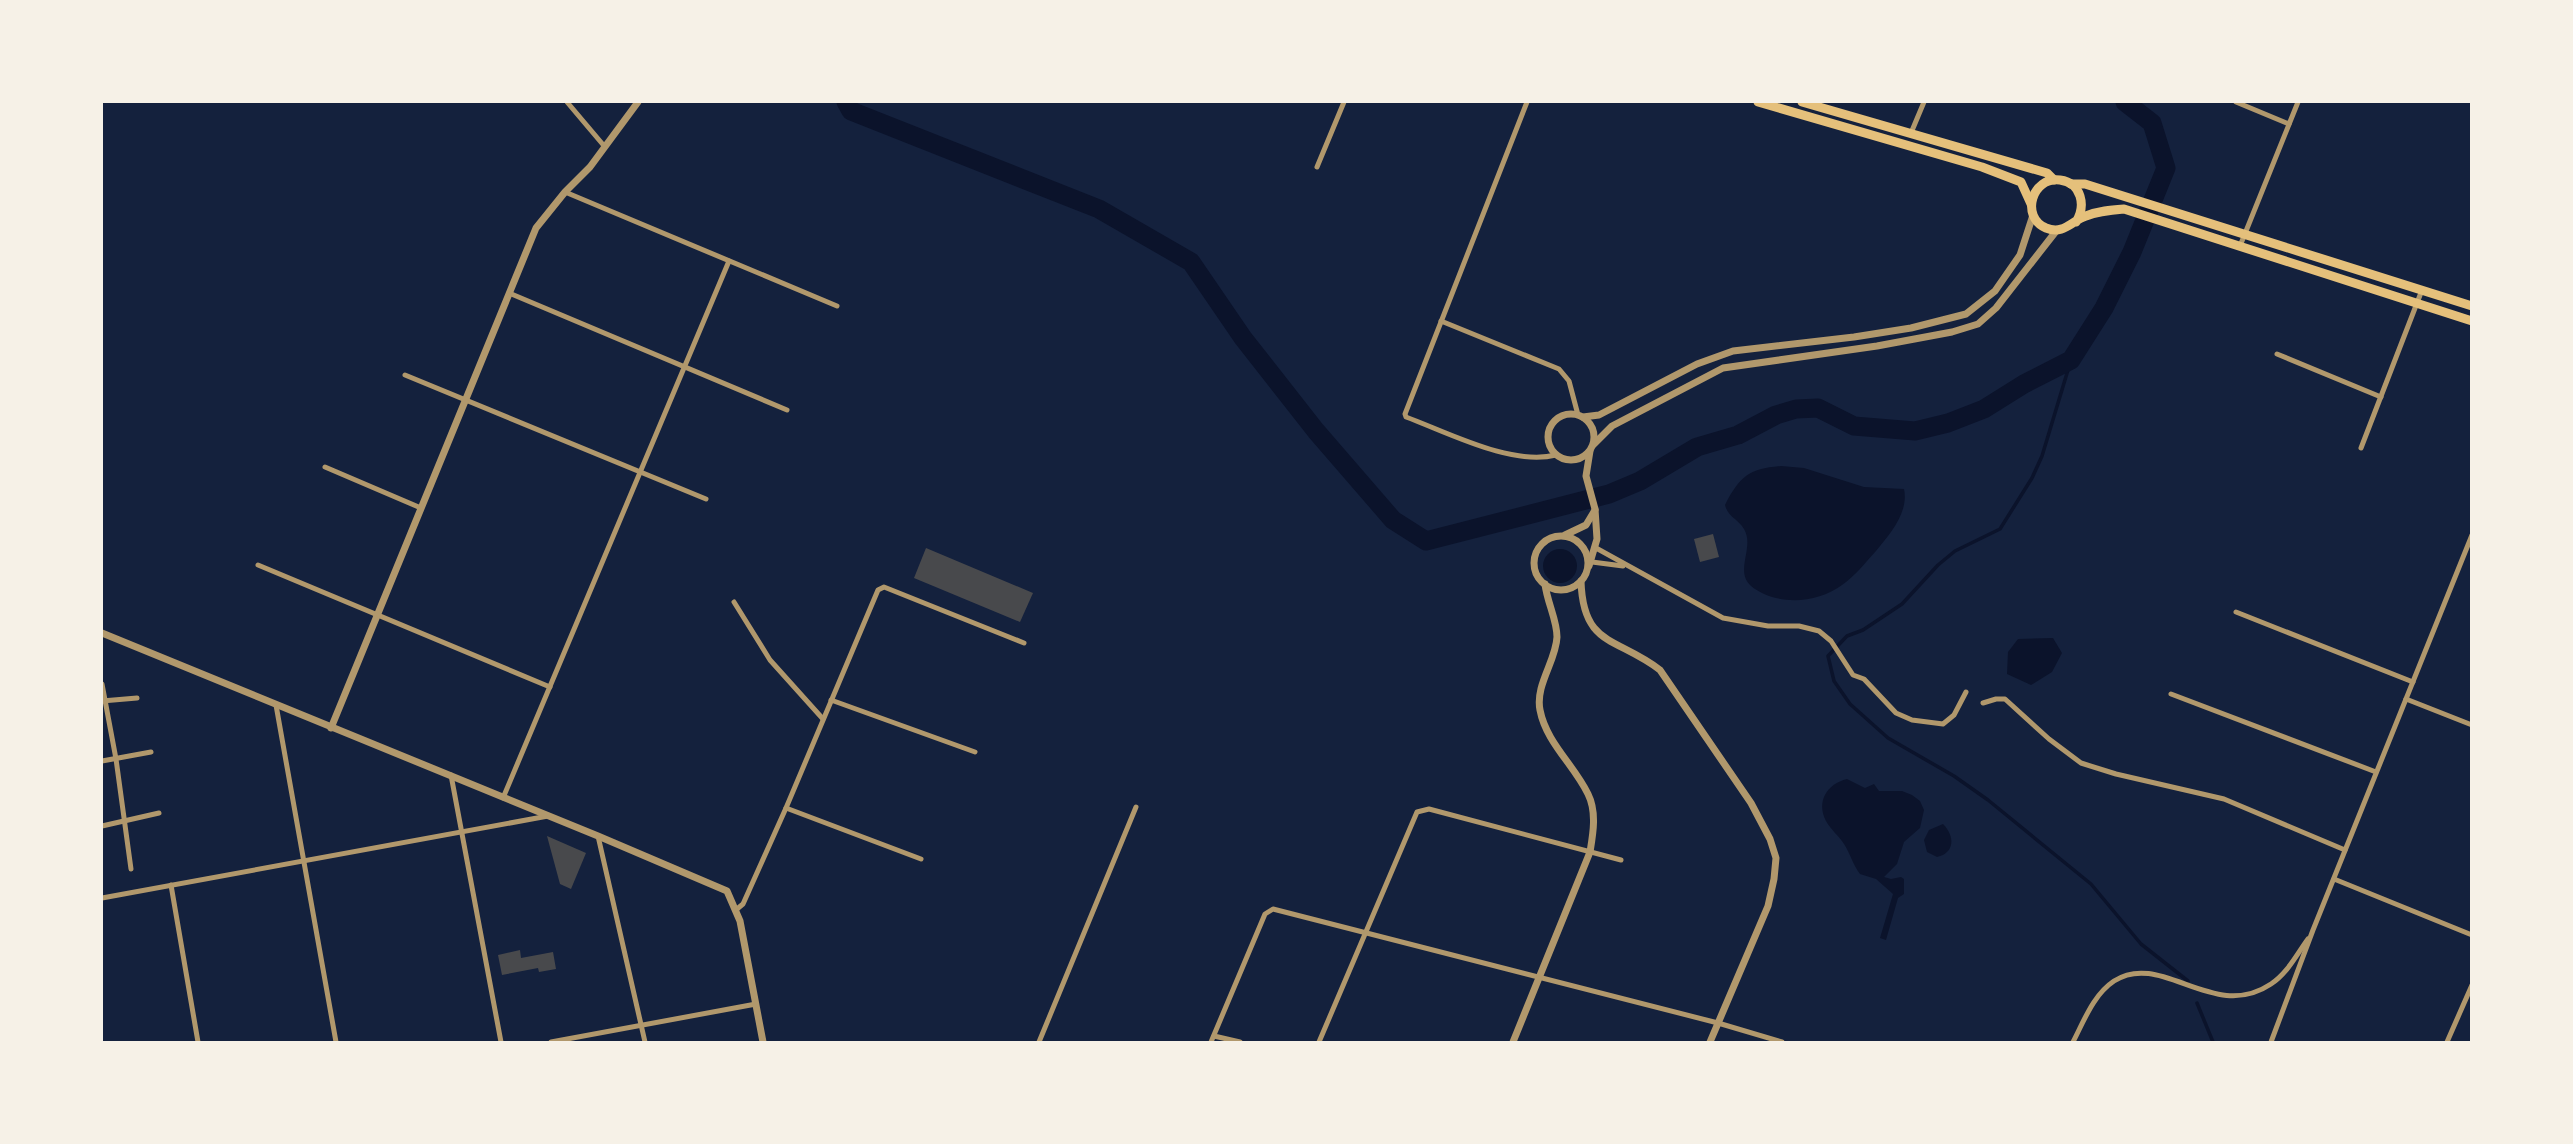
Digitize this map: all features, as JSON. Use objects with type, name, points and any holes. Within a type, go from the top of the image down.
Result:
[{"type":"main road","points":[[1758,102],[1982,167],[2021,182],[2033,215],[2041,225],[2057,230],[2069,227],[2083,217],[2124,209],[2472,321]]},
{"type":"main road","points":[[1802,102],[2046,173],[2054,180],[2085,184],[2472,306]]},
{"type":"main road","points":[[2031,204],[2038,188],[2054,180]]},
{"type":"main road","points":[[2071,184],[2081,198],[2082,206],[2076,222]]},
{"type":"street","points":[[567,102],[605,147]]},
{"type":"street","points":[[331,728],[536,228],[565,192],[590,167],[638,102]]},
{"type":"street","points":[[1317,167],[1344,102]]},
{"type":"street","points":[[1527,102],[1405,414],[1406,417],[1516,457],[1556,455],[1577,460],[1612,426],[1723,368],[1877,346],[1952,332],[1978,324],[1996,308],[2057,230]]},
{"type":"street","points":[[1911,133],[1924,102]]},
{"type":"street","points":[[2236,102],[2289,124]]},
{"type":"street","points":[[2239,246],[2298,102]]},
{"type":"street","points":[[565,192],[837,306]]},
{"type":"street","points":[[1556,455],[1548,442],[1550,427],[1560,416],[1595,416],[1697,364],[1733,351],[1911,328],[1966,314],[1995,291],[2020,255],[2033,215]]},
{"type":"street","points":[[503,799],[729,261]]},
{"type":"street","points":[[2361,448],[2421,290]]},
{"type":"street","points":[[509,293],[787,410]]},
{"type":"street","points":[[1441,321],[1559,369],[1569,381],[1580,416],[1594,429],[1586,476],[1595,508],[1596,548],[1581,581],[1584,614],[1591,627],[1605,639],[1644,657],[1660,670],[1751,803],[1770,839],[1776,858],[1768,906],[1710,1042]]},
{"type":"street","points":[[2277,354],[2381,397]]},
{"type":"street","points":[[405,374],[706,499]]},
{"type":"street","points":[[1570,460],[1586,476]]},
{"type":"street","points":[[326,467],[421,508]]},
{"type":"street","points":[[1581,581],[1567,589],[1552,588],[1545,584],[1535,570],[1536,554],[1546,540],[1586,525],[1595,508]]},
{"type":"street","points":[[2271,1042],[2313,930],[2472,535]]},
{"type":"street","points":[[1562,536],[1570,537],[1583,547],[1588,562],[1587,569]]},
{"type":"street","points":[[1596,548],[1723,618],[1768,626],[1809,628],[1825,635],[1853,675],[1864,680],[1896,713],[1912,720],[1943,724],[1954,715],[1966,692]]},
{"type":"street","points":[[1591,562],[1626,566]]},
{"type":"street","points":[[258,565],[550,687]]},
{"type":"street","points":[[1513,1042],[1590,852],[1594,830],[1589,795],[1551,738],[1539,708],[1545,677],[1555,650],[1556,631],[1545,584]]},
{"type":"street","points":[[737,909],[743,904],[786,808],[878,590],[884,587],[1024,643]]},
{"type":"street","points":[[734,602],[769,660],[823,719]]},
{"type":"street","points":[[2236,612],[2413,682]]},
{"type":"street","points":[[102,634],[451,775],[727,891],[737,909],[763,1042]]},
{"type":"street","points":[[102,684],[103,701],[116,759],[131,869]]},
{"type":"street","points":[[2171,694],[2376,772]]},
{"type":"street","points":[[103,701],[137,698]]},
{"type":"street","points":[[1983,703],[2005,699],[2049,739],[2081,762],[2116,774],[2224,799],[2346,850]]},
{"type":"street","points":[[2406,699],[2472,725]]},
{"type":"street","points":[[831,700],[975,752]]},
{"type":"street","points":[[276,705],[336,1042]]},
{"type":"street","points":[[102,761],[151,752]]},
{"type":"street","points":[[451,775],[501,1042]]},
{"type":"street","points":[[1039,1042],[1136,807]]},
{"type":"street","points":[[786,808],[921,859]]},
{"type":"street","points":[[1319,1042],[1418,812],[1429,809],[1621,860]]},
{"type":"street","points":[[102,826],[159,813]]},
{"type":"street","points":[[102,898],[548,816]]},
{"type":"street","points":[[598,836],[645,1042]]},
{"type":"street","points":[[2334,879],[2472,935]]},
{"type":"street","points":[[171,885],[198,1042]]},
{"type":"street","points":[[1211,1042],[1265,914],[1273,909],[1366,931],[1782,1042]]},
{"type":"street","points":[[2073,1042],[2095,999],[2112,982],[2131,973],[2158,975],[2229,998],[2245,996],[2272,984],[2288,968],[2313,930]]},
{"type":"street","points":[[2447,1042],[2472,985]]},
{"type":"street","points":[[551,1042],[756,1004]]},
{"type":"street","points":[[1214,1036],[1240,1042]]},
{"type":"water","points":[[1781,466],[1804,468],[1864,487],[1904,489],[1904,506],[1887,537],[1851,578],[1820,596],[1796,600],[1772,597],[1751,586],[1746,580],[1744,566],[1747,536],[1725,505],[1736,487],[1747,476],[1761,469]]},
{"type":"water","points":[[1560,549],[1572,554],[1577,566],[1572,578],[1560,583],[1548,578],[1543,566],[1548,554]]},
{"type":"water","points":[[2053,638],[2062,653],[2052,672],[2031,685],[2007,674],[2008,652],[2018,639]]},
{"type":"water","points":[[1847,779],[1865,788],[1874,784],[1879,791],[1902,791],[1912,795],[1920,801],[1924,810],[1920,828],[1904,842],[1897,864],[1884,877],[1904,879],[1904,894],[1898,898],[1886,940],[1880,938],[1893,894],[1876,879],[1860,874],[1844,844],[1823,814],[1825,794],[1834,785]]},
{"type":"water","points":[[1943,824],[1950,834],[1951,844],[1947,852],[1937,857],[1927,852],[1924,840],[1929,830]]},
{"type":"building","points":[[1713,534],[1719,557],[1700,562],[1694,539]]},
{"type":"building","points":[[926,548],[1033,593],[1020,622],[914,578]]},
{"type":"building","points":[[547,836],[586,853],[571,889],[560,884]]},
{"type":"building","points":[[520,950],[521,958],[553,952],[556,969],[539,972],[538,968],[502,975],[498,955]]},
{"type":"waterway","points":[[846,102],[851,111],[1099,209],[1191,262],[1243,338],[1316,431],[1393,520],[1426,541],[1609,494],[1640,481],[1697,447],[1738,435],[1776,415],[1796,409],[1818,408],[1854,426],[1915,431],[1948,423],[1984,409],[2024,384],[2071,360],[2104,308],[2132,252],[2166,168],[2152,123],[2125,102]]},
{"type":"waterway","points":[[2071,360],[2042,456],[2032,478],[2000,529],[1955,551],[1938,565],[1902,604],[1863,630],[1847,636],[1828,656],[1834,681],[1850,704],[1888,738],[1954,776],[1988,800],[2091,884],[2141,944],[2188,981]]},
{"type":"waterway","points":[[2197,1003],[2213,1042]]}]
